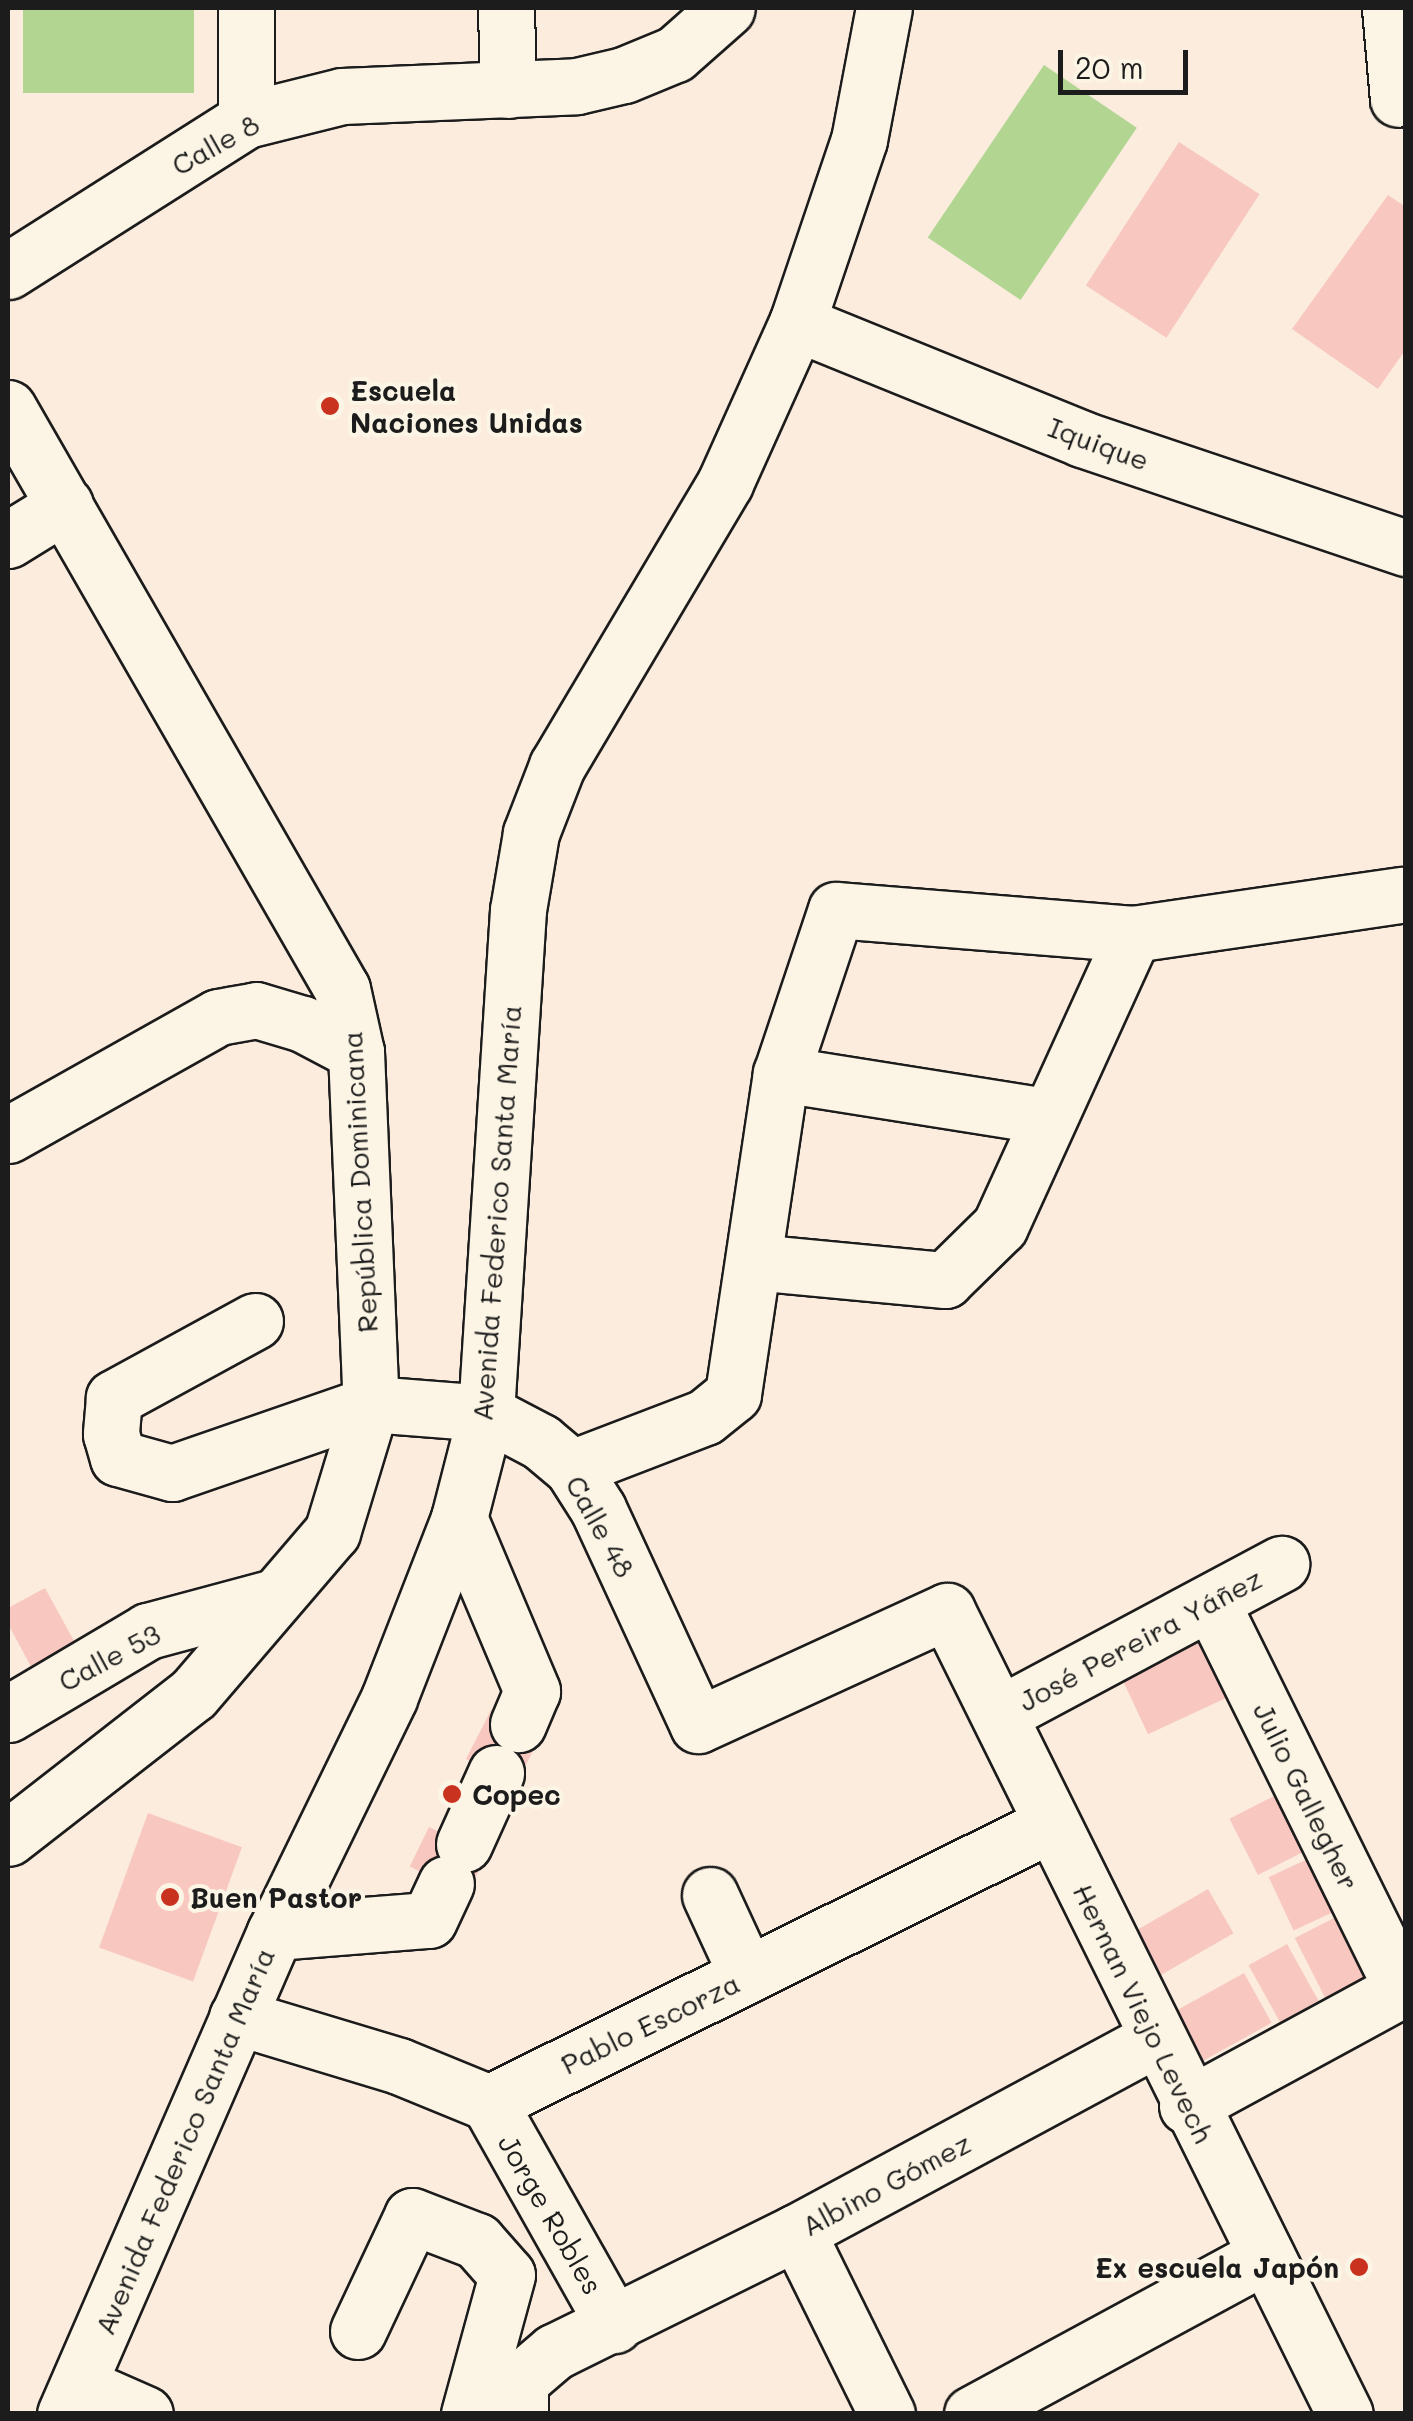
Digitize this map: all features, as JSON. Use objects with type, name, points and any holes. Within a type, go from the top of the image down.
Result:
[{"type":"street","points":[[246,8],[246,120]]},
{"type":"street","points":[[506,8],[508,90]]},
{"type":"street","name":"Calle 8","points":[[8,271],[246,120],[342,96],[508,90],[624,75],[674,54],[728,8]]},
{"type":"street","name":"Avenida Federico Santa María","points":[[72,2399],[275,1932],[389,1698],[458,1518],[486,1413],[518,910],[532,833],[573,737],[725,483],[797,323],[855,156],[884,8]]},
{"type":"street","points":[[1390,8],[1398,98]]},
{"type":"street","name":"Iquique","points":[[797,323],[1082,439],[1406,548]]},
{"type":"street","name":"República Dominicana","points":[[8,408],[342,989],[356,1052],[371,1404],[332,1532],[193,1694],[8,1838]]},
{"type":"street","points":[[8,540],[65,505]]},
{"type":"street","points":[[572,1468],[704,1417],[732,1394],[781,1074],[836,910],[1133,934],[1401,894]]},
{"type":"street","points":[[754,1262],[945,1280],[1000,1226],[1046,1116],[1133,934]]},
{"type":"street","points":[[8,1134],[218,1018],[256,1010],[356,1052]]},
{"type":"street","points":[[781,1074],[1046,1116]]},
{"type":"street","points":[[255,1321],[114,1398],[111,1434],[118,1458],[172,1472],[371,1404]]},
{"type":"street","name":"Calle 48","points":[[371,1404],[486,1413],[541,1442],[572,1468],[598,1510],[698,1725],[947,1610]]},
{"type":"street","points":[[458,1518],[532,1691],[518,1724]]},
{"type":"street","name":"José Pereira Yáñez","points":[[1000,1714],[1281,1564]]},
{"type":"street","name":"Calle 53","points":[[8,1714],[148,1630],[274,1597]]},
{"type":"street","name":"Julio Gallegher","points":[[1211,1602],[1404,1988]]},
{"type":"street","name":"Hernan Viejo Levech","points":[[947,1610],[1187,2106],[1345,2414]]},
{"type":"street","points":[[275,1932],[429,1920],[496,1773]]},
{"type":"street","name":"Pablo Escorza","points":[[488,2103],[1051,1824]]},
{"type":"street","points":[[710,1896],[747,1974]]},
{"type":"street","points":[[1187,2106],[1404,1988]]},
{"type":"street","points":[[237,2018],[399,2066],[488,2103]]},
{"type":"street","name":"Albino Gómez","points":[[520,2414],[520,2382],[532,2366],[797,2232],[1155,2038]]},
{"type":"street","name":"Jorge Robles","points":[[488,2103],[614,2324]]},
{"type":"street","points":[[358,2331],[412,2216],[476,2241],[507,2276],[469,2414]]},
{"type":"street","points":[[797,2232],[887,2414]]},
{"type":"street","points":[[972,2414],[1266,2254]]},
{"type":"street","points":[[72,2399],[146,2414]]},
{"type":"green space","points":[[23,8],[194,8],[194,93],[23,93]]},
{"type":"green space","points":[[1044,65],[1137,128],[1021,300],[928,237]]},
{"type":"building","points":[[1179,142],[1260,194],[1166,338],[1086,285]]},
{"type":"building","points":[[1388,195],[1406,207],[1406,349],[1378,389],[1292,329]]},
{"type":"building","points":[[45,1588],[79,1650],[35,1674],[8,1624],[8,1608]]},
{"type":"building","points":[[1203,1637],[1230,1696],[1148,1734],[1121,1675]]},
{"type":"building","points":[[491,1710],[541,1735],[516,1784],[466,1759]]},
{"type":"building","points":[[1282,1792],[1311,1848],[1258,1875],[1229,1819]]},
{"type":"building","name":"Buen Pastor","points":[[148,1813],[242,1847],[193,1982],[99,1947]]},
{"type":"building","points":[[429,1827],[487,1855],[467,1895],[410,1867]]},
{"type":"building","points":[[1314,1856],[1339,1909],[1294,1931],[1269,1877]]},
{"type":"building","points":[[1208,1889],[1234,1933],[1152,1980],[1127,1936]]},
{"type":"building","points":[[1342,1914],[1373,1975],[1326,1999],[1295,1938]]},
{"type":"building","points":[[1287,1944],[1319,2001],[1280,2022],[1249,1965]]},
{"type":"building","points":[[1244,1973],[1272,2023],[1196,2065],[1169,2015]]},
{"type":"place","name":"Escuela Naciones Unidas","points":[[330,406]]},
{"type":"place","name":"Copec","points":[[452,1794]]},
{"type":"place","name":"Buen Pastor","points":[[170,1897]]},
{"type":"place","name":"Ex escuela Japón","points":[[1359,2267]]}]
